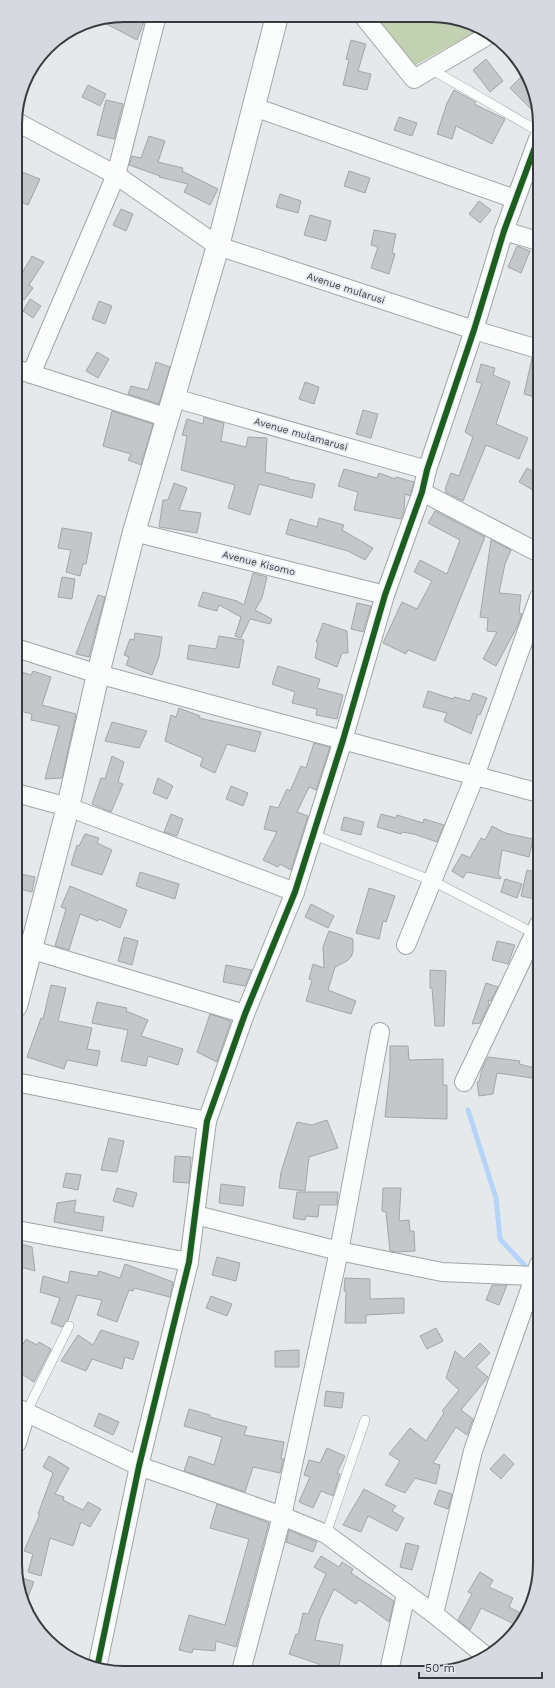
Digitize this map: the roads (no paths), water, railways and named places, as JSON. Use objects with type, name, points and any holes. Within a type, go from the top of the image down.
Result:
[{"type":"street","points":[[155,22],[116,175],[23,372],[171,408]]},
{"type":"street","points":[[22,962],[24,947],[68,807],[98,674],[134,532],[218,246],[275,22]]},
{"type":"street","points":[[368,22],[414,79],[484,38]]},
{"type":"street","points":[[254,107],[514,199]]},
{"type":"street","name":"Avenue mularusi","points":[[22,125],[116,175],[218,246],[474,330],[533,348]]},
{"type":"street","points":[[98,1663],[139,1466],[189,1262],[207,1121],[245,1014],[295,892],[343,740],[384,595],[422,492],[427,470],[474,330],[514,199],[533,152]]},
{"type":"street","points":[[504,231],[533,240]]},
{"type":"street","name":"Avenue mulamarusi","points":[[171,408],[427,470]]},
{"type":"street","points":[[422,492],[533,550]]},
{"type":"street","name":"Avenue Kisomo","points":[[134,532],[384,595]]},
{"type":"street","points":[[406,945],[475,776],[533,614]]},
{"type":"street","points":[[22,650],[98,674],[533,790]]},
{"type":"street","points":[[22,795],[68,807],[295,892]]},
{"type":"street","points":[[464,1082],[533,941]]},
{"type":"street","points":[[24,947],[245,1014]]},
{"type":"street","points":[[242,1666],[282,1516],[339,1251],[380,1032]]},
{"type":"street","points":[[22,1083],[207,1121]]},
{"type":"street","points":[[196,1215],[339,1251],[442,1272],[533,1269]]},
{"type":"street","points":[[22,1231],[189,1262]]},
{"type":"street","points":[[434,1614],[473,1451],[533,1283]]},
{"type":"street","points":[[22,1411],[139,1466],[282,1516],[326,1534],[434,1614],[482,1652]]},
{"type":"street","points":[[390,1666],[406,1594]]},
{"type":"lane","points":[[431,69],[533,128]]},
{"type":"lane","points":[[314,834],[432,881],[533,929]]},
{"type":"lane","points":[[22,1411],[69,1326]]},
{"type":"lane","points":[[326,1534],[365,1420]]},
{"type":"waterway","points":[[468,1110],[496,1198],[500,1239],[529,1270]]}]
